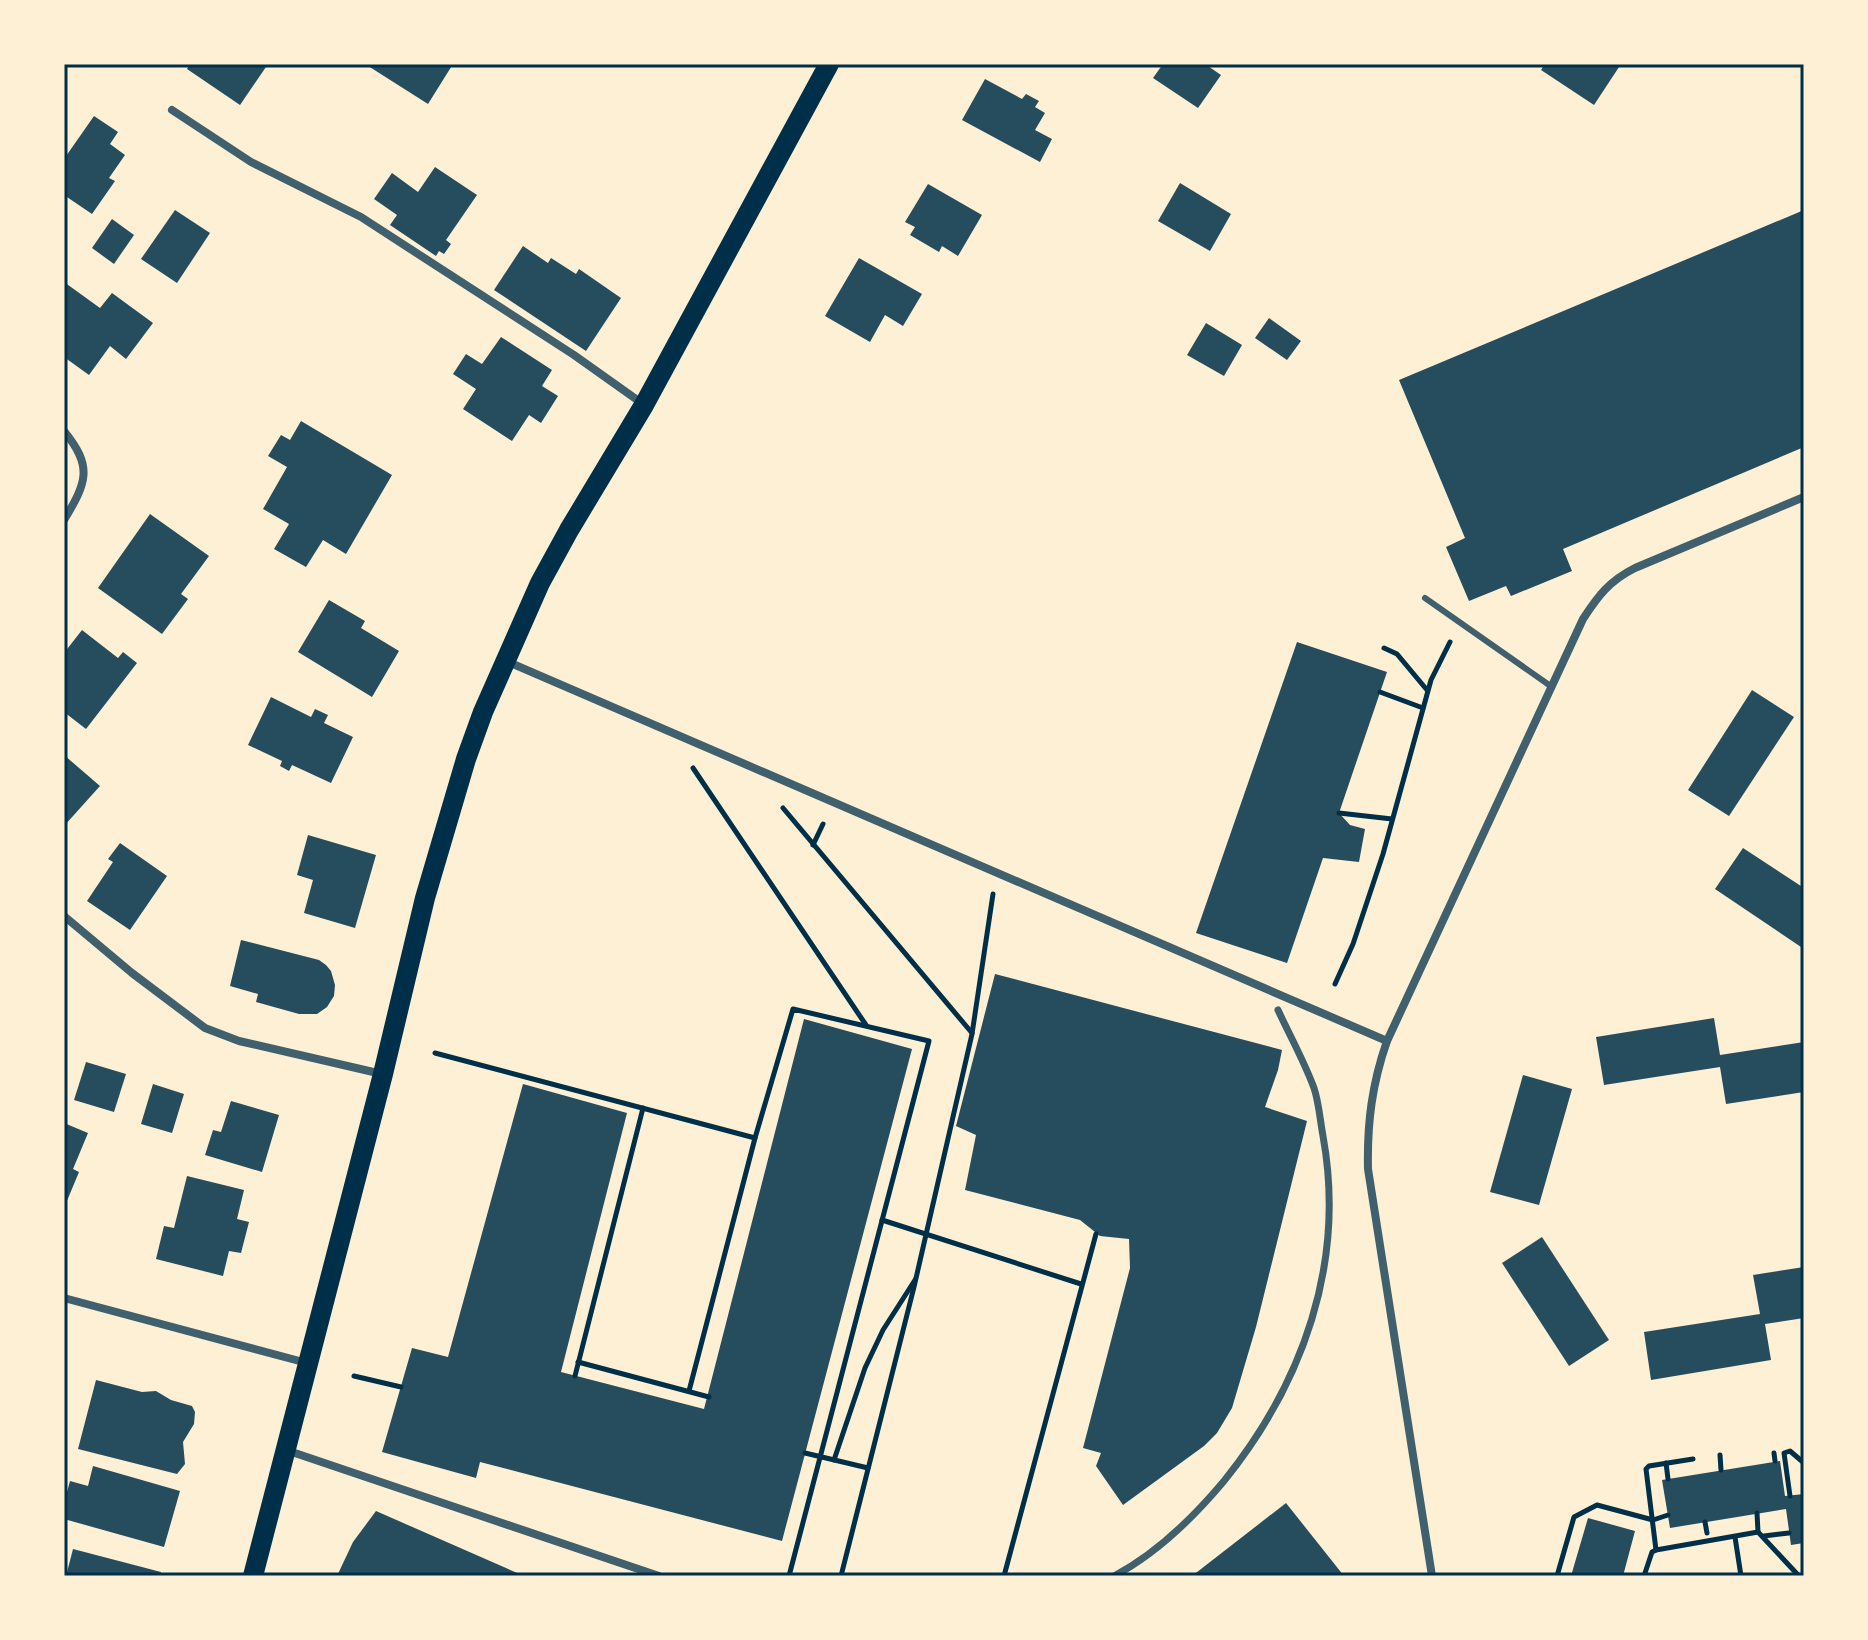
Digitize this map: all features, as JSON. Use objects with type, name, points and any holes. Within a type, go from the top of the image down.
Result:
[{"type":"main road","points":[[253,1576],[383,1074],[425,898],[470,747],[504,660],[569,530],[644,405],[829,64]]},
{"type":"street","points":[[172,110],[251,162],[361,217],[574,355],[644,405]]},
{"type":"street","points":[[64,431],[79,449],[85,471],[78,498],[64,520]]},
{"type":"street","points":[[1432,1576],[1368,1169],[1367,1128],[1371,1096],[1387,1041],[1583,619],[1609,583],[1635,568],[1804,497]]},
{"type":"street","points":[[504,660],[1387,1041]]},
{"type":"street","points":[[64,916],[205,1028],[239,1041],[383,1074]]},
{"type":"street","points":[[1114,1576],[1170,1537],[1209,1499],[1239,1462],[1281,1398],[1310,1328],[1321,1284],[1330,1193],[1314,1089],[1278,1010]]},
{"type":"street","points":[[64,1298],[308,1363]]},
{"type":"street","points":[[286,1450],[659,1576]]},
{"type":"lane","points":[[1425,598],[1552,687]]},
{"type":"path","points":[[1335,984],[1353,944],[1428,691],[1450,641]]},
{"type":"path","points":[[1384,648],[1397,654],[1428,691]]},
{"type":"path","points":[[1380,692],[1423,708]]},
{"type":"path","points":[[690,764],[866,1026]]},
{"type":"path","points":[[775,798],[972,1034]]},
{"type":"path","points":[[1339,813],[1392,819]]},
{"type":"path","points":[[813,845],[825,820]]},
{"type":"path","points":[[841,1576],[927,1234],[972,1034],[994,890]]},
{"type":"path","points":[[689,1391],[755,1138],[793,1009],[929,1041],[789,1576]]},
{"type":"path","points":[[435,1053],[755,1138]]},
{"type":"path","points":[[575,1376],[643,1108]]},
{"type":"path","points":[[882,1220],[1081,1284]]},
{"type":"path","points":[[1004,1576],[1096,1234]]},
{"type":"path","points":[[834,1460],[865,1368],[883,1330],[915,1279]]},
{"type":"path","points":[[578,1362],[709,1397]]},
{"type":"path","points":[[354,1376],[401,1387]]},
{"type":"path","points":[[1790,1496],[1784,1453],[1790,1451],[1804,1463]]},
{"type":"path","points":[[805,1453],[868,1468]]},
{"type":"path","points":[[1774,1453],[1775,1461]]},
{"type":"path","points":[[1720,1455],[1721,1470]]},
{"type":"path","points":[[1656,1550],[1645,1473],[1649,1466],[1693,1459]]},
{"type":"path","points":[[1666,1463],[1668,1479]]},
{"type":"path","points":[[1557,1576],[1574,1517],[1597,1505],[1653,1520],[1668,1515]]},
{"type":"path","points":[[1757,1513],[1761,1534],[1799,1576]]},
{"type":"path","points":[[1705,1522],[1707,1533]]},
{"type":"path","points":[[1644,1576],[1652,1552],[1656,1550],[1735,1537],[1789,1533]]},
{"type":"path","points":[[1735,1537],[1741,1576]]},
{"type":"building","points":[[190,64],[268,64],[240,105],[187,69]]},
{"type":"building","points":[[365,64],[453,64],[428,104]]},
{"type":"building","points":[[1163,64],[1205,64],[1221,75],[1198,108],[1153,78]]},
{"type":"building","points":[[1545,64],[1621,64],[1594,105],[1541,70]]},
{"type":"building","points":[[985,79],[1022,99],[1026,94],[1039,101],[1035,107],[1045,113],[1035,130],[1052,139],[1040,162],[962,120]]},
{"type":"building","points":[[94,116],[118,132],[110,144],[125,155],[109,178],[115,181],[92,214],[64,195],[64,159]]},
{"type":"building","points":[[435,167],[477,195],[446,240],[451,244],[444,254],[439,251],[436,256],[390,225],[397,215],[374,199],[392,173],[418,192]]},
{"type":"building","points":[[1180,183],[1231,214],[1210,251],[1158,221]]},
{"type":"building","points":[[928,184],[982,215],[958,256],[942,246],[939,252],[910,235],[915,227],[905,222]]},
{"type":"building","points":[[175,210],[210,233],[177,283],[141,259]]},
{"type":"building","points":[[1804,210],[1804,447],[1563,549],[1572,571],[1511,596],[1506,586],[1469,601],[1446,547],[1465,538],[1399,380]]},
{"type":"building","points":[[112,219],[134,235],[114,264],[92,248]]},
{"type":"building","points":[[523,246],[548,263],[551,258],[576,274],[579,269],[621,298],[586,351],[494,290]]},
{"type":"building","points":[[859,258],[922,294],[903,326],[885,315],[870,342],[825,316]]},
{"type":"building","points":[[64,282],[100,308],[112,293],[153,323],[126,359],[110,346],[89,375],[64,357]]},
{"type":"building","points":[[1269,318],[1301,341],[1287,360],[1255,338]]},
{"type":"building","points":[[1206,323],[1242,345],[1224,376],[1187,355]]},
{"type":"building","points":[[501,337],[552,370],[542,386],[558,396],[541,423],[529,415],[512,441],[463,409],[476,389],[453,374],[466,354],[482,364]]},
{"type":"building","points":[[301,421],[392,475],[346,554],[323,540],[306,567],[274,549],[289,524],[263,509],[287,467],[268,456],[281,435],[290,440]]},
{"type":"building","points":[[150,514],[209,556],[181,594],[188,599],[162,634],[98,588]]},
{"type":"building","points":[[329,600],[365,621],[361,628],[399,651],[372,697],[298,652]]},
{"type":"building","points":[[82,630],[118,658],[123,652],[137,663],[86,729],[64,712],[64,653]]},
{"type":"building","points":[[1297,642],[1387,672],[1339,813],[1350,825],[1365,829],[1359,862],[1323,858],[1287,963],[1196,933]]},
{"type":"building","points":[[1752,690],[1794,717],[1729,816],[1688,790]]},
{"type":"building","points":[[271,697],[311,717],[315,709],[328,715],[324,723],[353,737],[331,783],[292,765],[289,771],[280,766],[282,761],[248,745]]},
{"type":"building","points":[[64,755],[100,786],[64,826]]},
{"type":"building","points":[[308,835],[376,855],[355,928],[304,913],[313,880],[297,875]]},
{"type":"building","points":[[120,843],[167,876],[130,930],[87,901],[113,862],[108,859]]},
{"type":"building","points":[[1743,848],[1804,888],[1804,949],[1715,889]]},
{"type":"building","points":[[241,940],[319,960],[326,965],[335,985],[334,996],[327,1007],[317,1014],[299,1014],[256,1002],[258,994],[230,986]]},
{"type":"building","points":[[995,974],[1282,1050],[1265,1107],[1307,1121],[1256,1327],[1232,1408],[1217,1433],[1204,1446],[1123,1505],[1096,1466],[1101,1453],[1083,1448],[1130,1268],[1129,1239],[1100,1236],[1080,1220],[965,1190],[976,1135],[956,1126]]},
{"type":"building","points":[[1714,1018],[1720,1055],[1804,1042],[1804,1092],[1726,1104],[1720,1067],[1604,1085],[1596,1037]]},
{"type":"building","points":[[804,1019],[912,1049],[782,1541],[480,1462],[476,1478],[382,1452],[412,1348],[448,1357],[523,1084],[627,1113],[561,1372],[704,1409]]},
{"type":"building","points":[[86,1062],[126,1074],[114,1112],[74,1100]]},
{"type":"building","points":[[1523,1075],[1572,1089],[1539,1205],[1490,1192]]},
{"type":"building","points":[[153,1084],[184,1094],[172,1133],[141,1124]]},
{"type":"building","points":[[231,1101],[279,1115],[262,1172],[205,1155],[213,1130],[221,1132]]},
{"type":"building","points":[[64,1123],[88,1133],[73,1169],[79,1172],[64,1208]]},
{"type":"building","points":[[187,1176],[244,1190],[237,1219],[249,1222],[241,1253],[229,1251],[223,1276],[156,1259],[164,1226],[174,1228]]},
{"type":"building","points":[[1542,1237],[1609,1340],[1569,1366],[1502,1263]]},
{"type":"building","points":[[1804,1267],[1804,1318],[1765,1324],[1771,1360],[1651,1380],[1644,1332],[1760,1314],[1753,1275]]},
{"type":"building","points":[[96,1380],[142,1392],[156,1391],[171,1400],[192,1406],[194,1424],[183,1442],[185,1464],[177,1474],[78,1449]]},
{"type":"building","points":[[1780,1461],[1785,1496],[1804,1494],[1804,1543],[1791,1545],[1786,1509],[1670,1528],[1662,1480]]},
{"type":"building","points":[[93,1466],[180,1491],[164,1547],[64,1519],[64,1503],[70,1481],[88,1486]]},
{"type":"building","points":[[1286,1503],[1344,1576],[1192,1576]]},
{"type":"building","points":[[376,1511],[524,1576],[337,1576],[353,1542]]},
{"type":"building","points":[[1588,1518],[1635,1531],[1623,1576],[1571,1576]]},
{"type":"building","points":[[73,1549],[161,1572],[160,1576],[66,1576]]}]
